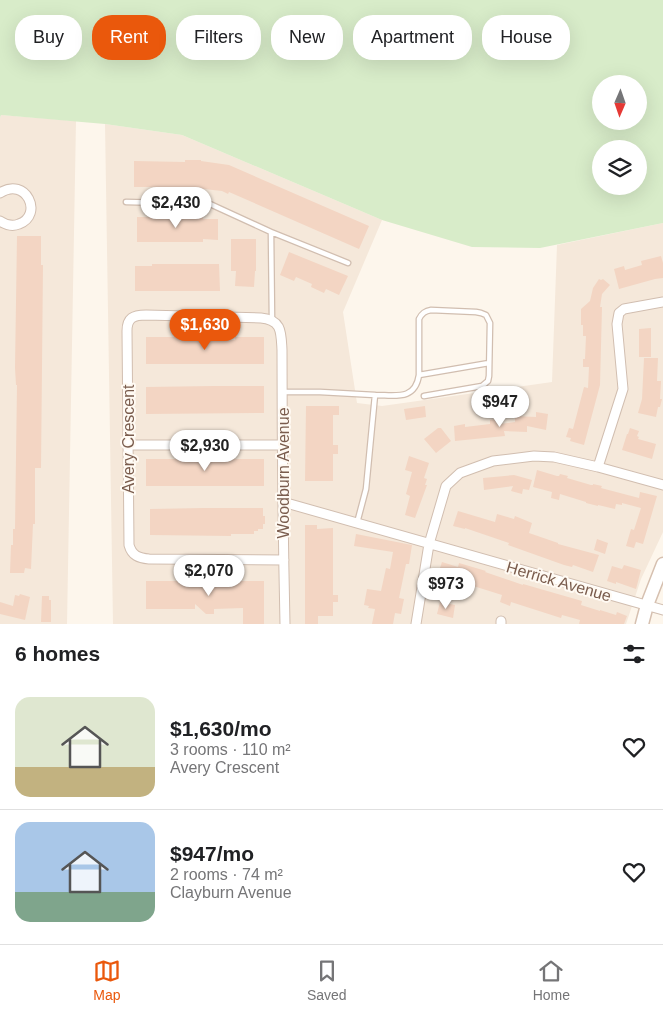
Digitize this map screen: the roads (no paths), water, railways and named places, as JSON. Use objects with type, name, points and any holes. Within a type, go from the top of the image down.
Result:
[{"type":"main road","points":[[642,624],[647,605],[663,564]]},
{"type":"street","points":[[0,193],[8,189],[22,191],[30,202],[31,210],[23,222],[10,226],[1,225]]},
{"type":"street","points":[[598,467],[623,389],[617,324],[619,313],[624,309],[663,302]]},
{"type":"street","name":"Avery Crescent","points":[[274,321],[261,318],[146,314],[135,316],[128,322],[129,545],[130,550],[136,557],[149,560],[284,560]]},
{"type":"street","name":"Woodburn Avenue","points":[[274,321],[280,330],[282,350],[285,624]]},
{"type":"street","points":[[128,445],[282,445]]},
{"type":"street","points":[[416,624],[429,544],[446,486],[460,473],[493,461],[534,456],[554,457],[663,485]]},
{"type":"street","name":"Herrick Avenue","points":[[283,502],[663,610]]},
{"type":"lane","points":[[126,202],[210,204],[271,232],[348,263]]},
{"type":"lane","points":[[271,232],[274,321]]},
{"type":"lane","points":[[282,392],[375,395],[408,394],[415,388],[419,375],[419,319],[421,314],[431,310],[476,312],[486,315],[490,323],[488,380],[482,386],[424,396]]},
{"type":"lane","points":[[419,375],[490,363]]},
{"type":"lane","points":[[357,524],[366,489],[375,395]]}]
